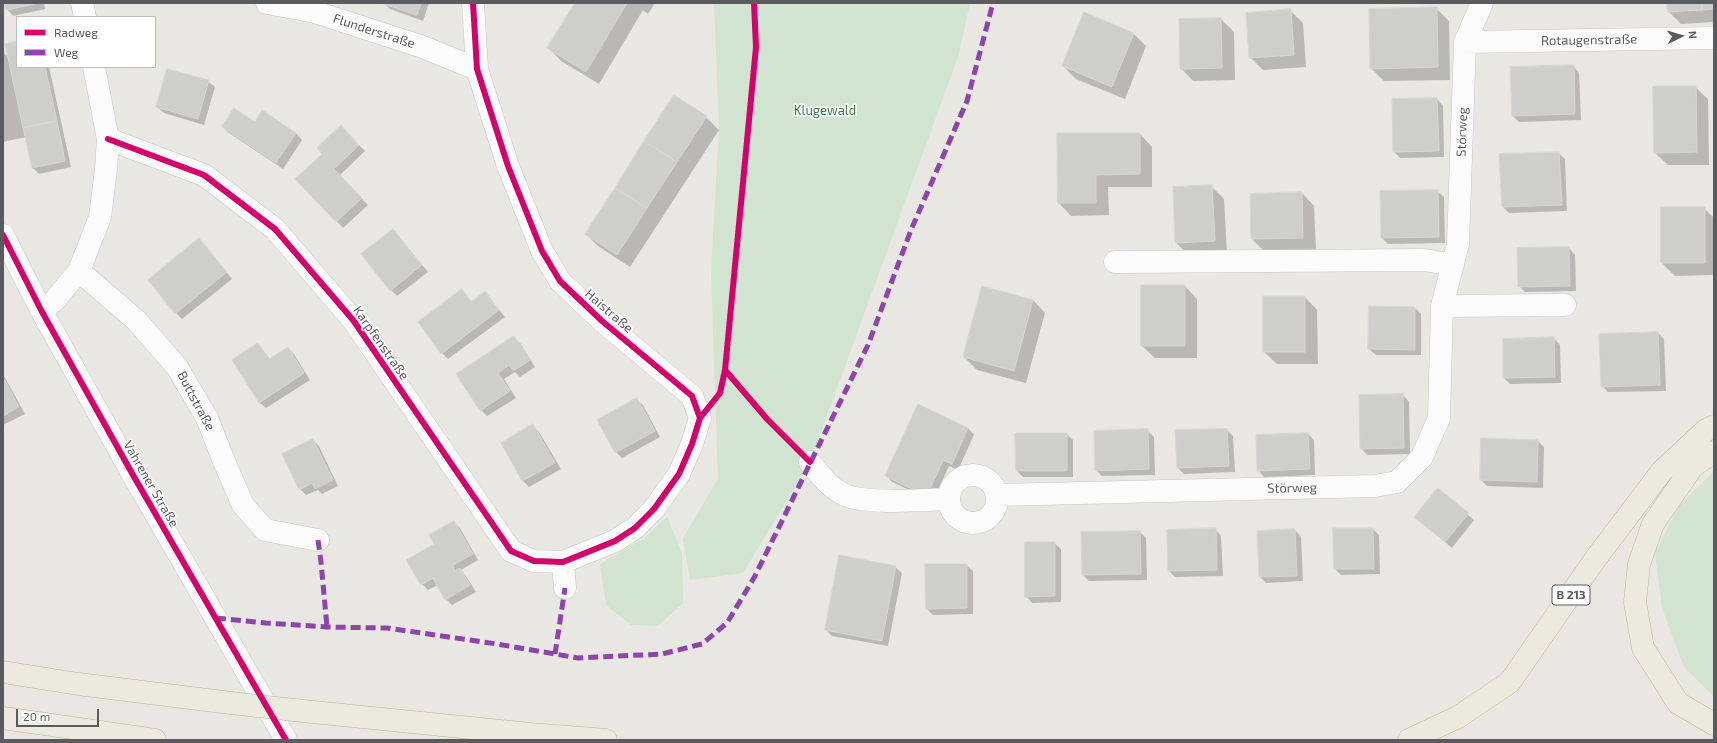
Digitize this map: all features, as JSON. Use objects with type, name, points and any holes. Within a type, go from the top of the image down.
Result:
[{"type":"highway","name":"B 213","points":[[1409,740],[1458,717],[1510,682],[1596,558],[1662,472],[1706,430],[1714,426]]},
{"type":"highway","points":[[1714,452],[1693,466],[1653,524],[1639,564],[1636,602],[1643,648],[1678,703],[1714,724]]},
{"type":"highway","points":[[3,672],[78,684],[231,703],[530,734],[606,740]]},
{"type":"highway","points":[[3,718],[155,740]]},
{"type":"street","points":[[82,3],[85,16]]},
{"type":"street","name":"Flunderstraße","points":[[267,3],[315,12],[423,47],[477,69]]},
{"type":"street","name":"Haistraße","points":[[473,3],[477,69],[508,166],[542,252],[560,281],[602,322],[692,396],[700,418],[692,444],[679,474],[654,509],[635,528],[615,540],[564,562]]},
{"type":"street","name":"Störweg","points":[[997,495],[1375,486],[1397,482],[1422,457],[1439,418],[1442,306],[1458,244],[1464,42],[1482,3]]},
{"type":"street","name":"Rotaugenstraße","points":[[1464,42],[1714,38]]},
{"type":"street","points":[[41,310],[54,301],[79,270],[100,217],[108,139],[94,68]]},
{"type":"street","name":"Karpfenstraße","points":[[108,139],[204,175],[275,229],[353,320],[511,551],[534,561],[564,562]]},
{"type":"street","name":"Vahrener Straße","points":[[3,235],[41,310],[129,468],[286,740]]},
{"type":"street","points":[[1115,262],[1425,260],[1453,265]]},
{"type":"street","name":"Buttstraße","points":[[79,270],[136,320],[177,367],[207,418],[222,459],[243,505],[265,530],[318,540]]},
{"type":"street","points":[[1442,306],[1565,306]]},
{"type":"street","points":[[810,462],[827,483],[844,495],[868,500],[948,499]]},
{"type":"street","points":[[978,475],[991,482],[997,495],[996,509],[988,520],[975,524],[962,522],[952,512],[948,499],[952,485],[964,476],[978,475]]},
{"type":"street","points":[[564,562],[565,588]]},
{"type":"green space","name":"Klugewald","points":[[714,3],[970,3],[958,57],[810,462],[743,573],[690,580],[683,538],[718,479],[711,272],[719,128]]},
{"type":"green space","points":[[1714,471],[1714,697],[1684,667],[1662,608],[1655,553],[1679,506]]},
{"type":"green space","points":[[667,517],[682,553],[683,603],[658,626],[631,625],[606,605],[600,564],[646,537]]},
{"type":"building","points":[[4,3],[39,3],[6,10]]},
{"type":"building","points":[[382,3],[421,3],[417,15]]},
{"type":"building","points":[[575,3],[627,3],[586,72],[547,48]]},
{"type":"building","points":[[1667,3],[1702,3],[1702,10],[1668,12]]},
{"type":"building","points":[[1702,3],[1714,3],[1714,9],[1702,10]]},
{"type":"building","points":[[1437,7],[1438,67],[1370,69],[1369,9]]},
{"type":"building","points":[[1291,9],[1294,55],[1249,58],[1246,13]]},
{"type":"building","points":[[1084,12],[1134,33],[1112,87],[1062,66]]},
{"type":"building","points":[[1221,18],[1222,68],[1180,69],[1179,19]]},
{"type":"building","points":[[16,41],[16,68],[45,68],[57,121],[23,128],[5,44]]},
{"type":"building","points":[[1574,65],[1575,114],[1512,116],[1510,67]]},
{"type":"building","points":[[167,69],[209,80],[198,119],[156,107]]},
{"type":"building","points":[[1653,86],[1696,86],[1697,152],[1654,153]]},
{"type":"building","points":[[674,95],[707,116],[677,162],[644,141]]},
{"type":"building","points":[[1437,98],[1439,151],[1393,152],[1392,99]]},
{"type":"building","points":[[234,108],[255,122],[262,110],[296,133],[276,163],[222,127]]},
{"type":"building","points":[[57,121],[65,161],[32,168],[23,128]]},
{"type":"building","points":[[341,125],[359,145],[334,169],[362,198],[336,222],[295,179],[322,154],[317,148]]},
{"type":"building","points":[[1057,133],[1140,133],[1140,174],[1096,175],[1096,203],[1058,203]]},
{"type":"building","points":[[644,141],[677,162],[647,208],[615,188]]},
{"type":"building","points":[[1559,152],[1562,205],[1502,207],[1499,154]]},
{"type":"building","points":[[1212,185],[1215,241],[1175,243],[1173,187]]},
{"type":"building","points":[[615,188],[647,208],[617,255],[585,234]]},
{"type":"building","points":[[1438,190],[1439,237],[1381,238],[1380,191]]},
{"type":"building","points":[[1302,192],[1303,238],[1251,239],[1250,194]]},
{"type":"building","points":[[1661,207],[1705,207],[1705,263],[1661,263]]},
{"type":"building","points":[[393,229],[422,265],[390,291],[361,254]]},
{"type":"building","points":[[199,238],[227,272],[175,314],[148,280]]},
{"type":"building","points":[[1569,247],[1570,286],[1518,287],[1517,248]]},
{"type":"building","points":[[1141,285],[1185,285],[1185,346],[1141,346]]},
{"type":"building","points":[[982,286],[1033,300],[1014,371],[963,357]]},
{"type":"building","points":[[462,289],[471,302],[485,291],[499,310],[441,354],[418,322]]},
{"type":"building","points":[[1263,296],[1305,296],[1305,352],[1263,352]]},
{"type":"building","points":[[1369,306],[1415,307],[1415,350],[1368,349]]},
{"type":"building","points":[[1658,332],[1660,385],[1601,387],[1599,334]]},
{"type":"building","points":[[514,336],[530,360],[513,371],[509,365],[498,373],[510,391],[480,411],[456,374]]},
{"type":"building","points":[[1554,337],[1555,377],[1503,378],[1503,339]]},
{"type":"building","points":[[258,343],[269,359],[288,347],[304,373],[259,403],[232,360]]},
{"type":"building","points":[[3,377],[19,407],[3,416]]},
{"type":"building","points":[[1403,394],[1404,448],[1360,449],[1359,395]]},
{"type":"building","points":[[637,398],[655,431],[615,453],[597,420]]},
{"type":"building","points":[[918,404],[968,428],[952,464],[943,460],[927,496],[885,476]]},
{"type":"building","points":[[533,424],[555,463],[522,481],[501,443]]},
{"type":"building","points":[[1148,429],[1149,469],[1095,471],[1094,431]]},
{"type":"building","points":[[1227,429],[1229,466],[1177,468],[1175,430]]},
{"type":"building","points":[[1015,433],[1067,433],[1067,471],[1016,471]]},
{"type":"building","points":[[1308,433],[1310,469],[1257,471],[1256,435]]},
{"type":"building","points":[[1481,438],[1538,440],[1537,482],[1480,480]]},
{"type":"building","points":[[313,439],[333,480],[315,489],[312,483],[299,490],[282,454]]},
{"type":"building","points":[[1438,488],[1469,513],[1445,542],[1414,517]]},
{"type":"building","points":[[454,521],[473,554],[453,565],[455,571],[460,568],[470,585],[445,600],[433,578],[421,585],[406,560],[434,544],[429,535]]},
{"type":"building","points":[[1216,528],[1217,570],[1168,571],[1167,530]]},
{"type":"building","points":[[1333,528],[1373,528],[1374,569],[1334,569]]},
{"type":"building","points":[[1295,529],[1297,576],[1259,577],[1257,531]]},
{"type":"building","points":[[1140,531],[1141,574],[1082,575],[1081,532]]},
{"type":"building","points":[[1025,542],[1055,542],[1055,596],[1025,597]]},
{"type":"building","points":[[839,555],[896,566],[882,641],[825,630]]},
{"type":"building","points":[[925,564],[967,564],[967,608],[926,609]]},
{"type":"marked path","points":[[216,618],[327,627],[387,628],[497,644],[578,658],[662,654],[702,644],[727,623],[755,576],[868,345],[911,230],[967,101],[993,3]]},
{"type":"marked path","points":[[318,540],[327,627]]},
{"type":"marked path","points":[[555,654],[565,588]]},
{"type":"cycle path","points":[[108,139],[204,175],[275,229],[353,320],[511,551],[534,561],[563,562],[615,541],[635,528],[654,509],[679,474],[692,444],[700,418],[692,396],[602,321],[560,281],[542,251],[508,166],[477,69],[473,3]]},
{"type":"cycle path","points":[[700,418],[720,393],[725,370],[756,47],[754,3]]},
{"type":"cycle path","points":[[3,235],[41,310],[133,475],[286,740]]},
{"type":"cycle path","points":[[725,370],[767,419],[810,462]]}]
